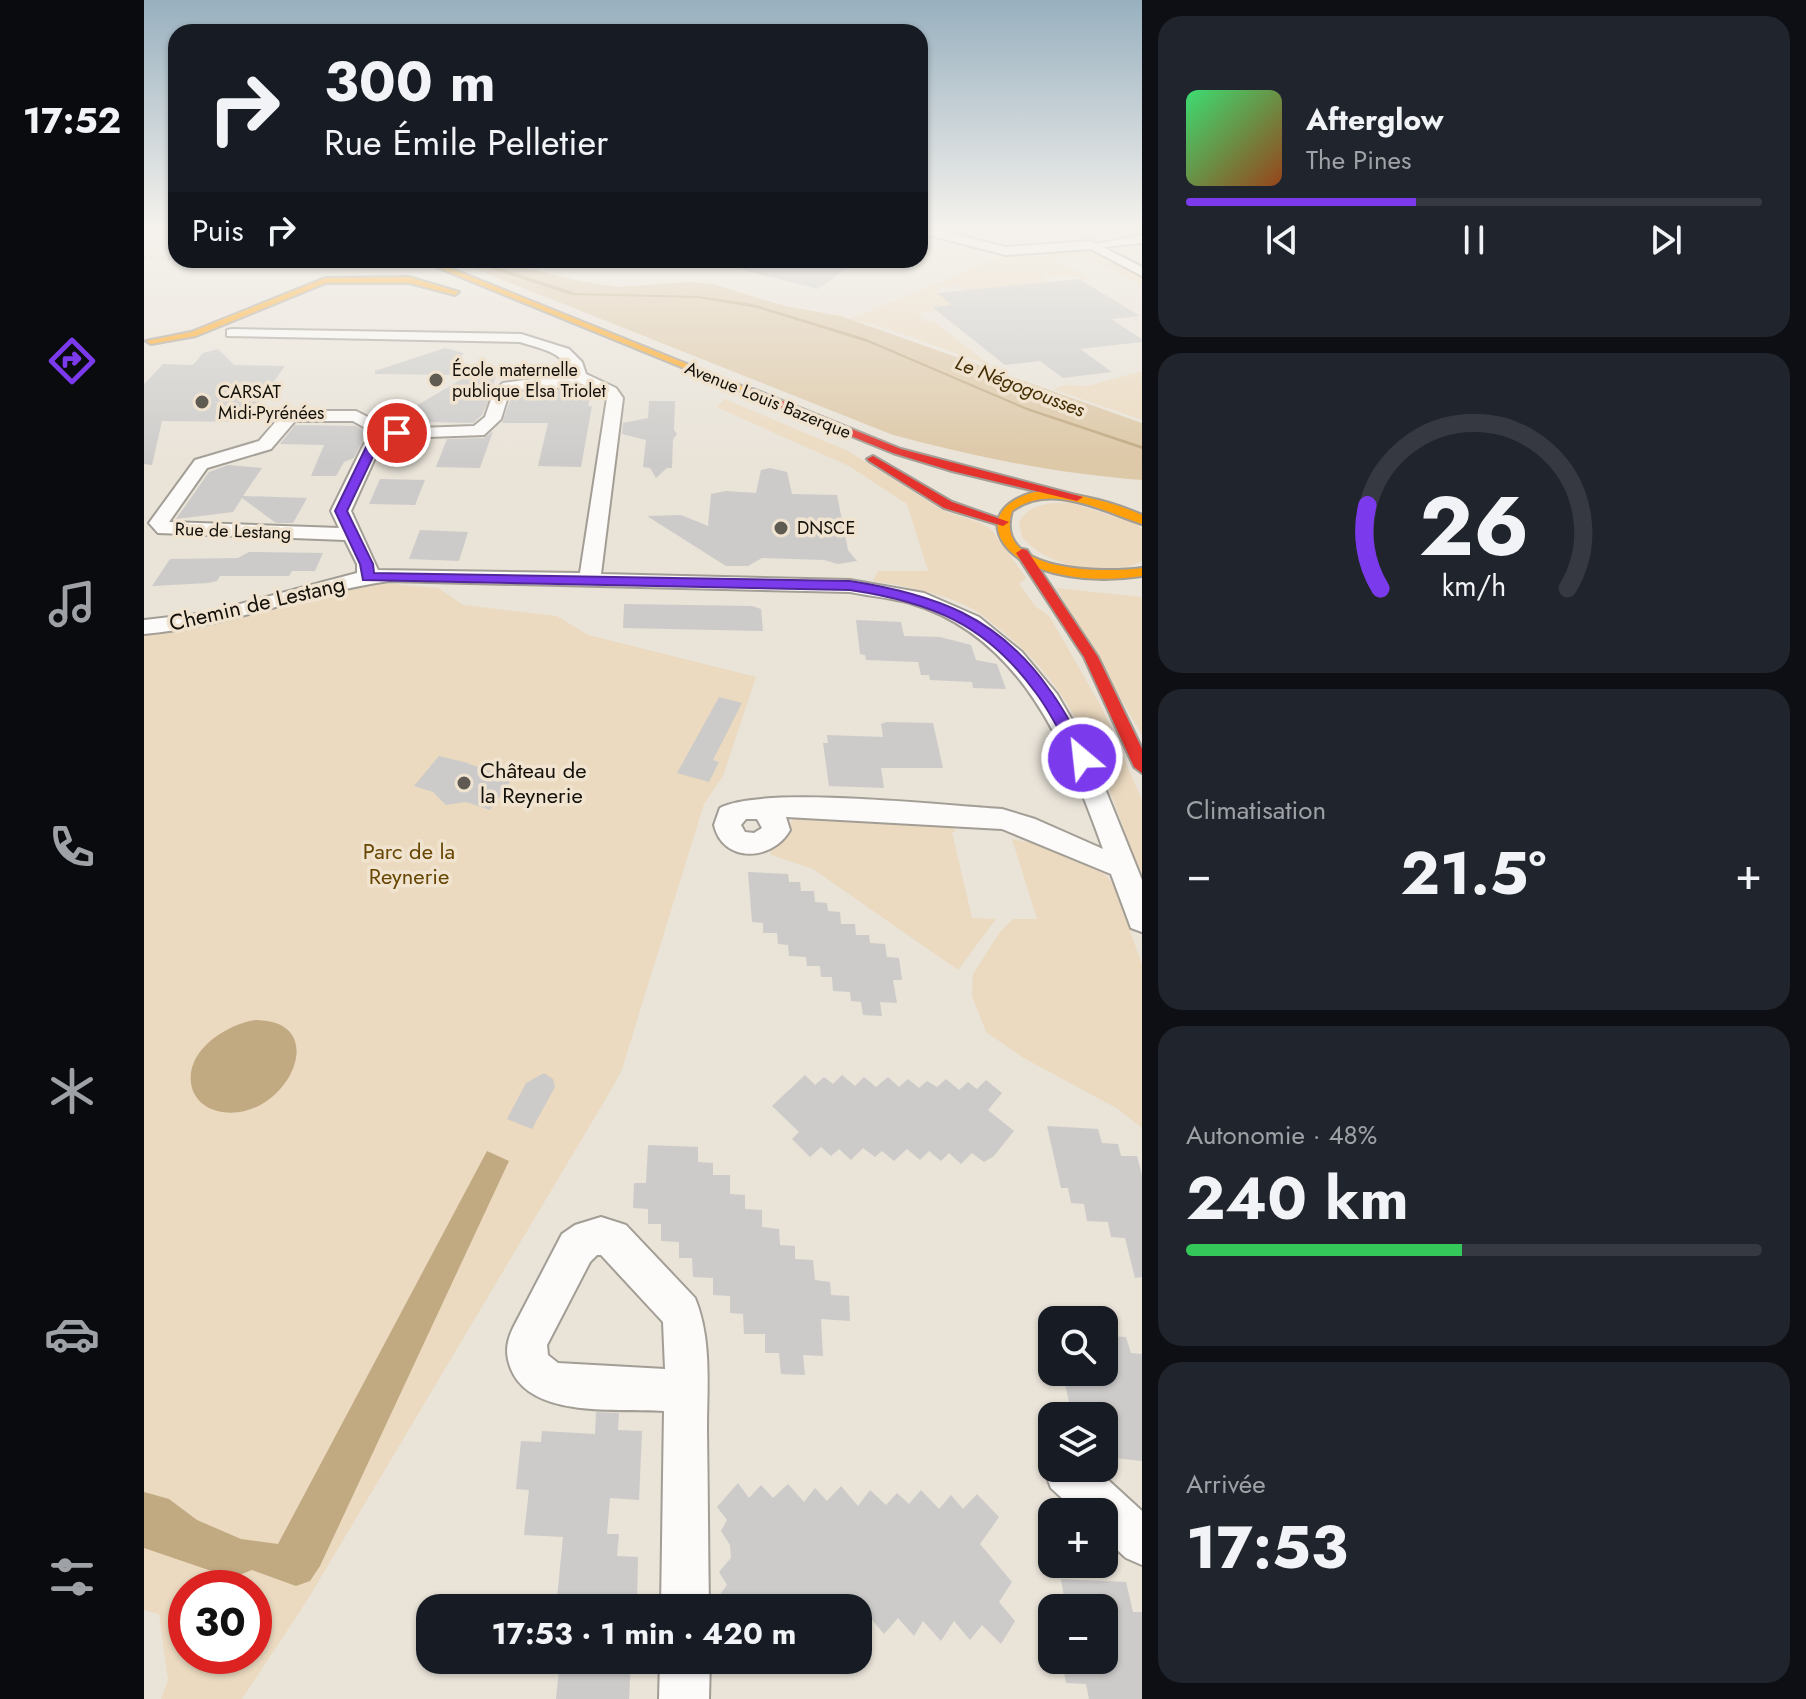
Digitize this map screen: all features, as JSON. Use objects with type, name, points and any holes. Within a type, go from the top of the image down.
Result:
[{"type":"main road","points":[[210,329],[257,305]]},
{"type":"main road","points":[[148,338],[210,329],[267,305]]},
{"type":"main road","points":[[498,305],[570,329]]},
{"type":"main road","name":"Avenue Louis Bazerque","points":[[513,305],[831,437],[948,505],[1003,522]]},
{"type":"main road","name":"Avenue Louis Bazerque","points":[[535,305],[897,451],[1121,508]]},
{"type":"main road","points":[[1077,497],[1046,496],[1020,503],[1011,508],[1003,522],[1004,532],[1022,553],[1091,657],[1142,767]]},
{"type":"main road","points":[[1121,508],[1142,502]]},
{"type":"main road","points":[[1121,508],[1142,520]]},
{"type":"main road","points":[[1022,553],[1075,574],[1140,577]]},
{"type":"street","points":[[210,329],[521,338],[540,341],[564,352],[571,358],[579,377]]},
{"type":"street","points":[[368,577],[367,564],[341,514],[342,506],[373,444],[389,435],[478,431],[493,419],[502,391],[509,386],[556,383],[579,377],[610,391],[615,398],[590,579]]},
{"type":"street","name":"Rue de Lestang","points":[[352,534],[173,530],[165,529],[159,523],[201,464],[265,445],[290,416],[356,416],[389,435]]},
{"type":"street","name":"Chemin de Lestang","points":[[144,627],[187,622],[368,577],[590,579],[868,587],[912,596],[964,617],[989,633],[1043,690],[1082,758],[1142,920]]},
{"type":"street","points":[[767,813],[784,807],[1002,819],[1122,866]]},
{"type":"street","points":[[685,1594],[687,1391],[686,1335],[681,1312],[612,1239],[599,1234],[586,1238],[576,1248],[527,1342],[525,1358],[530,1368],[540,1378],[556,1384],[687,1391]]},
{"type":"street","points":[[1078,1482],[1142,1542]]},
{"type":"street","points":[[684,1699],[685,1674]]},
{"type":"green space","points":[[883,305],[945,305],[930,307],[934,311],[917,313],[925,321],[933,321],[986,362],[883,327],[850,319]]},
{"type":"green space","points":[[1142,371],[1142,420],[1053,389],[1065,385],[1087,386]]},
{"type":"green space","points":[[725,399],[848,451],[944,511],[981,523],[992,530],[1026,578],[1019,584],[1035,606],[1050,617],[1102,708],[1142,800],[1142,884],[1105,779],[1090,746],[1053,684],[1030,656],[990,621],[967,606],[933,593],[873,581],[878,571],[928,571],[907,504],[849,466],[716,407]]},
{"type":"green space","points":[[1072,503],[1137,524],[1142,529],[1142,561],[1112,569],[1079,567],[1047,556],[1022,537],[1019,522],[1029,511],[1050,504]]},
{"type":"green space","name":"Parc de la Reynerie","points":[[371,582],[438,588],[463,605],[557,616],[588,635],[756,677],[723,776],[704,804],[621,1072],[308,1599],[272,1654],[272,1570],[168,1570],[168,1674],[258,1674],[242,1699],[161,1699],[168,1680],[159,1614],[144,1610],[144,635],[202,628]]},
{"type":"green space","points":[[1056,588],[1142,597],[1142,735]]},
{"type":"green space","points":[[794,819],[950,823],[956,832],[952,832],[972,918],[996,919],[958,970],[813,869],[771,855],[770,851]]},
{"type":"green space","points":[[1012,839],[1046,846],[1105,874],[1114,885],[1142,965],[1142,1128],[1118,1109],[1022,1057],[986,1032],[972,996],[973,974],[1000,932],[1013,919],[1037,919]]},
{"type":"shaded area","points":[[567,305],[783,305],[841,316],[1142,423],[1142,480],[1017,464],[893,435]]},
{"type":"shaded area","points":[[741,305],[757,305],[864,338],[1025,407],[1142,446],[1142,449],[1029,411],[870,343]]},
{"type":"shaded area","points":[[255,1020],[279,1024],[293,1036],[297,1052],[292,1070],[282,1087],[265,1102],[245,1111],[222,1112],[208,1108],[193,1091],[193,1065],[199,1054],[218,1035]]},
{"type":"shaded area","points":[[487,1151],[509,1161],[320,1566],[310,1581],[296,1586],[272,1577],[272,1570],[209,1570],[144,1548],[144,1492],[169,1499],[197,1520],[241,1539],[278,1544]]},
{"type":"building","points":[[1122,305],[1140,316],[1111,319],[1142,339],[1142,342],[1080,349],[1112,372],[1063,378],[1040,361],[1005,365],[932,307]]},
{"type":"building","points":[[445,348],[463,353],[455,375],[375,374],[375,371]]},
{"type":"building","name":"CARSAT Midi-Pyrénées","points":[[218,349],[234,365],[285,366],[245,422],[162,421],[152,465],[144,464],[144,384],[163,364],[193,365],[203,353]]},
{"type":"building","points":[[486,365],[482,376],[496,376],[495,386],[482,415],[473,423],[427,422],[409,410]]},
{"type":"building","points":[[582,388],[591,393],[588,406],[592,406],[581,467],[538,466],[548,423],[502,423],[512,395]]},
{"type":"building","points":[[649,401],[675,401],[674,430],[677,434],[673,439],[672,468],[667,468],[656,478],[650,468],[643,467],[646,440],[622,434],[623,423],[648,418]]},
{"type":"building","points":[[295,425],[356,426],[367,432],[354,458],[344,462],[336,476],[311,476],[324,445],[280,444]]},
{"type":"building","points":[[493,431],[480,468],[436,467],[447,439],[484,438]]},
{"type":"building","points":[[228,465],[262,468],[243,496],[307,498],[293,523],[276,523],[242,498],[233,512],[176,519],[209,472]]},
{"type":"building","name":"DNSCE","points":[[770,468],[787,472],[792,494],[837,495],[848,550],[857,561],[838,564],[824,560],[762,558],[748,566],[726,566],[647,516],[681,515],[708,526],[711,494],[726,491],[756,493],[761,470]]},
{"type":"building","points":[[380,479],[425,480],[415,505],[369,504]]},
{"type":"building","points":[[420,530],[468,532],[459,561],[409,559]]},
{"type":"building","points":[[249,552],[323,553],[315,571],[292,571],[289,576],[220,576],[217,581],[208,583],[152,586],[170,559],[238,558]]},
{"type":"building","points":[[624,604],[752,606],[761,609],[763,631],[623,628]]},
{"type":"building","points":[[856,620],[901,622],[904,636],[940,637],[971,645],[976,660],[997,664],[1006,689],[973,688],[972,682],[930,680],[929,675],[921,675],[918,662],[866,660],[865,655],[860,654]]},
{"type":"building","points":[[719,697],[742,703],[713,760],[719,762],[709,782],[677,773]]},
{"type":"building","points":[[933,723],[943,768],[881,768],[884,788],[829,786],[823,743],[828,743],[827,735],[883,737],[881,724]]},
{"type":"building","name":"Château de la Reynerie","points":[[439,756],[512,779],[490,810],[466,802],[446,805],[433,792],[414,786]]},
{"type":"building","points":[[748,872],[788,874],[789,882],[800,882],[801,891],[814,891],[815,902],[827,903],[828,911],[840,912],[841,924],[855,924],[856,935],[869,935],[870,943],[885,944],[887,957],[899,958],[902,980],[893,980],[897,1003],[880,1002],[882,1016],[863,1015],[861,1002],[851,1001],[850,992],[833,991],[832,977],[821,977],[820,966],[807,966],[806,957],[789,956],[788,945],[778,944],[777,933],[763,933],[763,923],[752,922]]},
{"type":"building","points":[[544,1073],[553,1079],[555,1087],[532,1129],[507,1119],[526,1083]]},
{"type":"building","points":[[805,1075],[815,1085],[824,1077],[833,1084],[842,1075],[855,1086],[864,1077],[876,1087],[888,1077],[899,1087],[908,1079],[919,1088],[927,1081],[937,1087],[946,1079],[959,1090],[968,1082],[977,1089],[986,1080],[1002,1093],[988,1110],[1014,1131],[994,1156],[984,1162],[972,1153],[961,1164],[949,1153],[941,1161],[929,1151],[920,1160],[907,1149],[894,1161],[882,1151],[875,1157],[863,1148],[851,1160],[839,1149],[831,1156],[821,1147],[810,1157],[792,1139],[799,1132],[772,1106]]},
{"type":"building","points":[[1047,1126],[1098,1129],[1102,1143],[1118,1144],[1121,1156],[1137,1156],[1142,1175],[1142,1277],[1135,1278],[1125,1238],[1111,1237],[1108,1222],[1087,1221],[1084,1204],[1071,1203],[1068,1188],[1061,1188]]},
{"type":"building","points":[[648,1145],[698,1147],[698,1162],[713,1163],[713,1175],[730,1175],[730,1194],[745,1195],[745,1209],[762,1210],[762,1227],[779,1229],[780,1245],[795,1246],[795,1259],[813,1260],[815,1280],[830,1282],[831,1295],[849,1296],[850,1321],[821,1319],[823,1356],[803,1355],[805,1375],[781,1374],[779,1353],[765,1353],[765,1334],[744,1334],[743,1314],[730,1313],[730,1296],[713,1295],[713,1278],[693,1277],[692,1258],[679,1258],[679,1242],[661,1241],[661,1224],[648,1224],[648,1209],[633,1208],[634,1183],[646,1183]]},
{"type":"building","points":[[1118,1337],[1126,1337],[1131,1353],[1142,1354],[1142,1461],[1118,1458],[1118,1402],[1069,1402],[1065,1386],[1118,1386]]},
{"type":"building","points":[[596,1412],[619,1413],[618,1430],[642,1431],[639,1500],[610,1498],[607,1534],[619,1534],[617,1556],[638,1557],[637,1594],[557,1594],[563,1537],[524,1535],[529,1490],[516,1489],[521,1441],[541,1442],[542,1431],[595,1434]]},
{"type":"building","points":[[738,1483],[749,1498],[761,1485],[773,1498],[788,1484],[804,1502],[815,1488],[827,1501],[841,1486],[858,1506],[870,1490],[886,1505],[897,1493],[909,1504],[921,1490],[939,1509],[951,1495],[963,1509],[977,1494],[999,1517],[980,1544],[1012,1582],[999,1602],[1015,1621],[1001,1644],[982,1625],[970,1640],[954,1621],[941,1641],[923,1621],[914,1636],[898,1618],[884,1634],[872,1620],[872,1594],[720,1594],[727,1585],[719,1572],[731,1558],[730,1545],[721,1531],[727,1520],[717,1507]]},
{"type":"building","points":[[1061,1579],[1126,1582],[1133,1612],[1142,1612],[1142,1699],[1089,1699],[1086,1684],[1066,1683],[1064,1674],[1118,1674],[1118,1594],[1064,1594]]},
{"type":"building","points":[[559,1674],[630,1674],[629,1699],[556,1699]]},
{"type":"traffic: slow","points":[[151,341],[193,334],[265,305]]},
{"type":"traffic: slow","points":[[536,305],[749,391]]},
{"type":"traffic: slow","points":[[1142,520],[1094,502],[1053,496],[1019,500],[1006,511],[1004,517],[1005,532],[1012,547],[1044,566],[1086,574],[1142,572]]},
{"type":"traffic: jam","points":[[749,391],[897,451],[956,469],[1077,497]]},
{"type":"traffic: jam","points":[[873,459],[948,505],[1003,522]]},
{"type":"traffic: jam","points":[[1022,553],[1091,657],[1142,767]]},
{"type":"place","name":"École maternelle publique Elsa Triolet","points":[[436,380]]},
{"type":"place","name":"CARSAT Midi-Pyrénées","points":[[202,402]]},
{"type":"place","name":"DNSCE","points":[[781,528]]},
{"type":"place","name":"Château de la Reynerie","points":[[464,783]]},
{"type":"route","points":[[397,433],[382,437],[373,444],[342,506],[341,514],[367,564],[368,577],[850,586],[902,593],[964,617],[1000,643],[1043,690],[1082,758]]},
{"type":"water label","name":"Le Négogousses","points":[[1020,386]]}]
